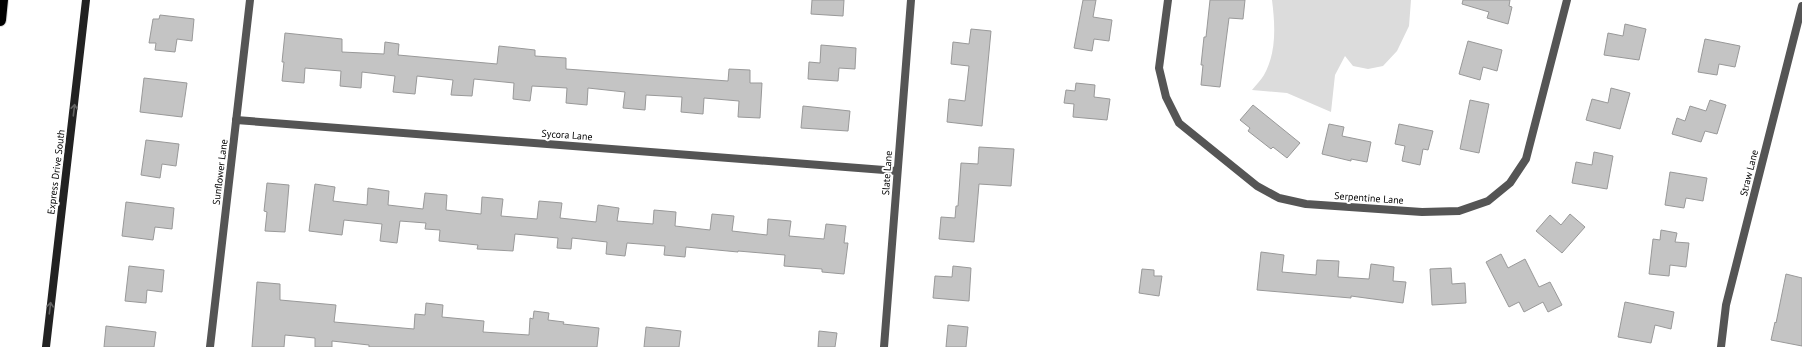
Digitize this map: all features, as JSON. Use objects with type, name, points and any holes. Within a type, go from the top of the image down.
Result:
[{"type":"highway","points":[[0,20],[2,0]]},
{"type":"main road","name":"Express Drive South","points":[[46,347],[86,0]]},
{"type":"street","name":"Sunflower Lane","points":[[210,347],[250,0]]},
{"type":"street","name":"Slate Lane","points":[[884,347],[911,0]]},
{"type":"street","name":"Serpentine Lane","points":[[1168,0],[1159,68],[1166,98],[1179,123],[1257,186],[1279,198],[1306,204],[1422,212],[1459,211],[1488,201],[1510,183],[1526,159],[1567,0]]},
{"type":"street","name":"Straw Lane","points":[[1721,347],[1726,305],[1802,6]]},
{"type":"street","name":"Sycora Lane","points":[[236,120],[898,171]]},
{"type":"shaded area","points":[[1272,0],[1411,0],[1409,26],[1397,51],[1383,66],[1368,69],[1353,66],[1345,56],[1335,75],[1331,112],[1287,93],[1252,90],[1264,75],[1271,57],[1274,38]]},
{"type":"building","points":[[812,0],[844,0],[843,16],[811,14]]},
{"type":"building","points":[[1083,0],[1096,0],[1093,17],[1112,20],[1109,41],[1094,39],[1092,51],[1074,48]]},
{"type":"building","points":[[1210,0],[1245,0],[1243,19],[1229,18],[1220,87],[1201,85],[1203,65],[1201,65]]},
{"type":"building","points":[[1463,0],[1510,0],[1509,6],[1512,7],[1508,24],[1487,18],[1489,12],[1462,4]]},
{"type":"building","points":[[160,15],[194,19],[192,41],[177,39],[175,52],[155,50],[156,43],[149,43],[153,19],[159,19]]},
{"type":"building","points":[[1625,24],[1646,29],[1639,60],[1604,55],[1608,33],[1623,36]]},
{"type":"building","points":[[971,29],[991,31],[982,126],[947,122],[949,99],[965,101],[969,66],[951,64],[953,42],[969,44]]},
{"type":"building","points":[[285,33],[342,39],[342,52],[384,54],[385,42],[399,44],[398,55],[497,64],[499,46],[535,50],[535,56],[566,58],[566,69],[728,81],[729,69],[750,70],[750,83],[762,83],[760,118],[738,117],[739,101],[704,98],[703,114],[681,112],[682,97],[646,95],[645,110],[623,108],[625,92],[588,88],[587,105],[566,103],[567,88],[532,86],[530,101],[513,99],[514,83],[474,79],[472,96],[451,95],[453,80],[417,76],[415,94],[393,92],[395,76],[362,72],[361,88],[340,86],[341,71],[305,68],[304,83],[282,81]]},
{"type":"building","points":[[1705,39],[1740,46],[1735,67],[1719,64],[1717,75],[1698,72]]},
{"type":"building","points":[[1468,41],[1502,50],[1497,71],[1483,67],[1480,80],[1459,74]]},
{"type":"building","points":[[821,45],[856,48],[855,69],[839,68],[838,81],[808,79],[809,62],[820,63]]},
{"type":"building","points":[[144,78],[187,83],[182,117],[140,112]]},
{"type":"building","points":[[1076,83],[1095,85],[1094,97],[1110,99],[1107,120],[1073,117],[1074,104],[1064,103],[1066,90],[1075,91]]},
{"type":"building","points":[[1611,88],[1630,93],[1620,129],[1586,120],[1592,99],[1608,103]]},
{"type":"building","points":[[1470,100],[1489,104],[1479,153],[1460,149]]},
{"type":"building","points":[[1710,100],[1726,105],[1717,134],[1705,131],[1701,142],[1672,134],[1677,118],[1685,121],[1690,106],[1706,111]]},
{"type":"building","points":[[1253,105],[1300,143],[1287,158],[1273,147],[1271,149],[1248,131],[1250,128],[1240,120]]},
{"type":"building","points":[[803,106],[850,111],[848,131],[801,128]]},
{"type":"building","points":[[1329,124],[1344,127],[1342,136],[1371,142],[1367,162],[1351,159],[1351,161],[1322,154]]},
{"type":"building","points":[[1399,124],[1433,131],[1428,150],[1423,149],[1420,165],[1402,161],[1405,146],[1395,144]]},
{"type":"building","points":[[146,140],[179,144],[176,166],[162,164],[160,178],[141,175]]},
{"type":"building","points":[[979,147],[1014,149],[1011,186],[979,184],[974,242],[939,239],[941,217],[955,218],[956,206],[958,206],[961,163],[978,164]]},
{"type":"building","points":[[1594,152],[1613,156],[1607,189],[1572,183],[1576,162],[1592,165]]},
{"type":"building","points":[[1670,172],[1707,178],[1703,201],[1686,198],[1684,208],[1665,205]]},
{"type":"building","points":[[267,183],[289,185],[285,232],[265,231],[267,212],[264,211]]},
{"type":"building","points":[[315,184],[335,187],[333,201],[367,205],[368,188],[389,191],[388,205],[423,209],[425,193],[447,195],[446,210],[481,214],[482,197],[503,199],[501,216],[537,219],[539,201],[562,203],[560,218],[596,222],[598,205],[619,208],[617,221],[653,224],[654,210],[676,212],[675,226],[710,230],[712,214],[734,216],[732,231],[767,235],[768,219],[791,221],[789,236],[824,239],[826,224],[846,226],[844,243],[848,243],[844,274],[822,272],[822,269],[784,266],[785,255],[686,247],[685,257],[664,255],[665,246],[627,243],[625,256],[606,254],[607,242],[572,238],[571,249],[557,248],[558,238],[515,234],[513,251],[477,249],[478,245],[439,241],[440,230],[425,229],[426,223],[400,221],[397,243],[380,241],[382,224],[344,220],[342,235],[309,231]]},
{"type":"building","points":[[126,202],[174,208],[172,229],[155,227],[153,240],[122,236]]},
{"type":"building","points":[[1570,214],[1585,227],[1562,253],[1536,231],[1550,215],[1561,225]]},
{"type":"building","points":[[1661,230],[1677,233],[1675,242],[1689,243],[1686,267],[1670,265],[1669,276],[1649,274],[1653,239],[1660,240]]},
{"type":"building","points":[[1261,252],[1284,255],[1282,272],[1316,275],[1317,260],[1339,261],[1338,277],[1369,279],[1371,264],[1394,267],[1393,281],[1406,282],[1403,303],[1351,296],[1351,298],[1257,290]]},
{"type":"building","points":[[1501,254],[1508,268],[1525,259],[1539,287],[1550,282],[1562,305],[1548,312],[1543,302],[1524,312],[1519,302],[1509,307],[1486,262]]},
{"type":"building","points":[[129,266],[164,270],[162,292],[147,290],[146,303],[125,301]]},
{"type":"building","points":[[953,266],[971,268],[969,301],[933,298],[935,276],[952,277]]},
{"type":"building","points":[[1451,268],[1452,284],[1465,283],[1466,303],[1432,305],[1430,269]]},
{"type":"building","points":[[1142,269],[1154,270],[1154,276],[1162,276],[1159,296],[1139,293]]},
{"type":"building","points":[[1786,274],[1802,278],[1802,346],[1771,340]]},
{"type":"building","points":[[257,282],[280,284],[280,300],[336,305],[334,322],[414,329],[415,314],[425,315],[426,303],[443,305],[442,317],[484,321],[483,332],[529,335],[530,318],[533,319],[534,311],[549,313],[548,320],[564,322],[563,324],[599,328],[597,347],[369,347],[369,345],[332,341],[332,347],[315,347],[315,338],[285,335],[284,347],[252,347]]},
{"type":"building","points":[[1625,302],[1674,312],[1671,329],[1655,325],[1651,343],[1618,337]]},
{"type":"building","points":[[948,325],[968,327],[966,347],[946,347]]},
{"type":"building","points":[[106,326],[156,332],[154,347],[104,347]]},
{"type":"building","points":[[646,327],[681,331],[679,347],[644,347]]},
{"type":"building","points":[[819,331],[837,333],[835,347],[818,347]]}]
